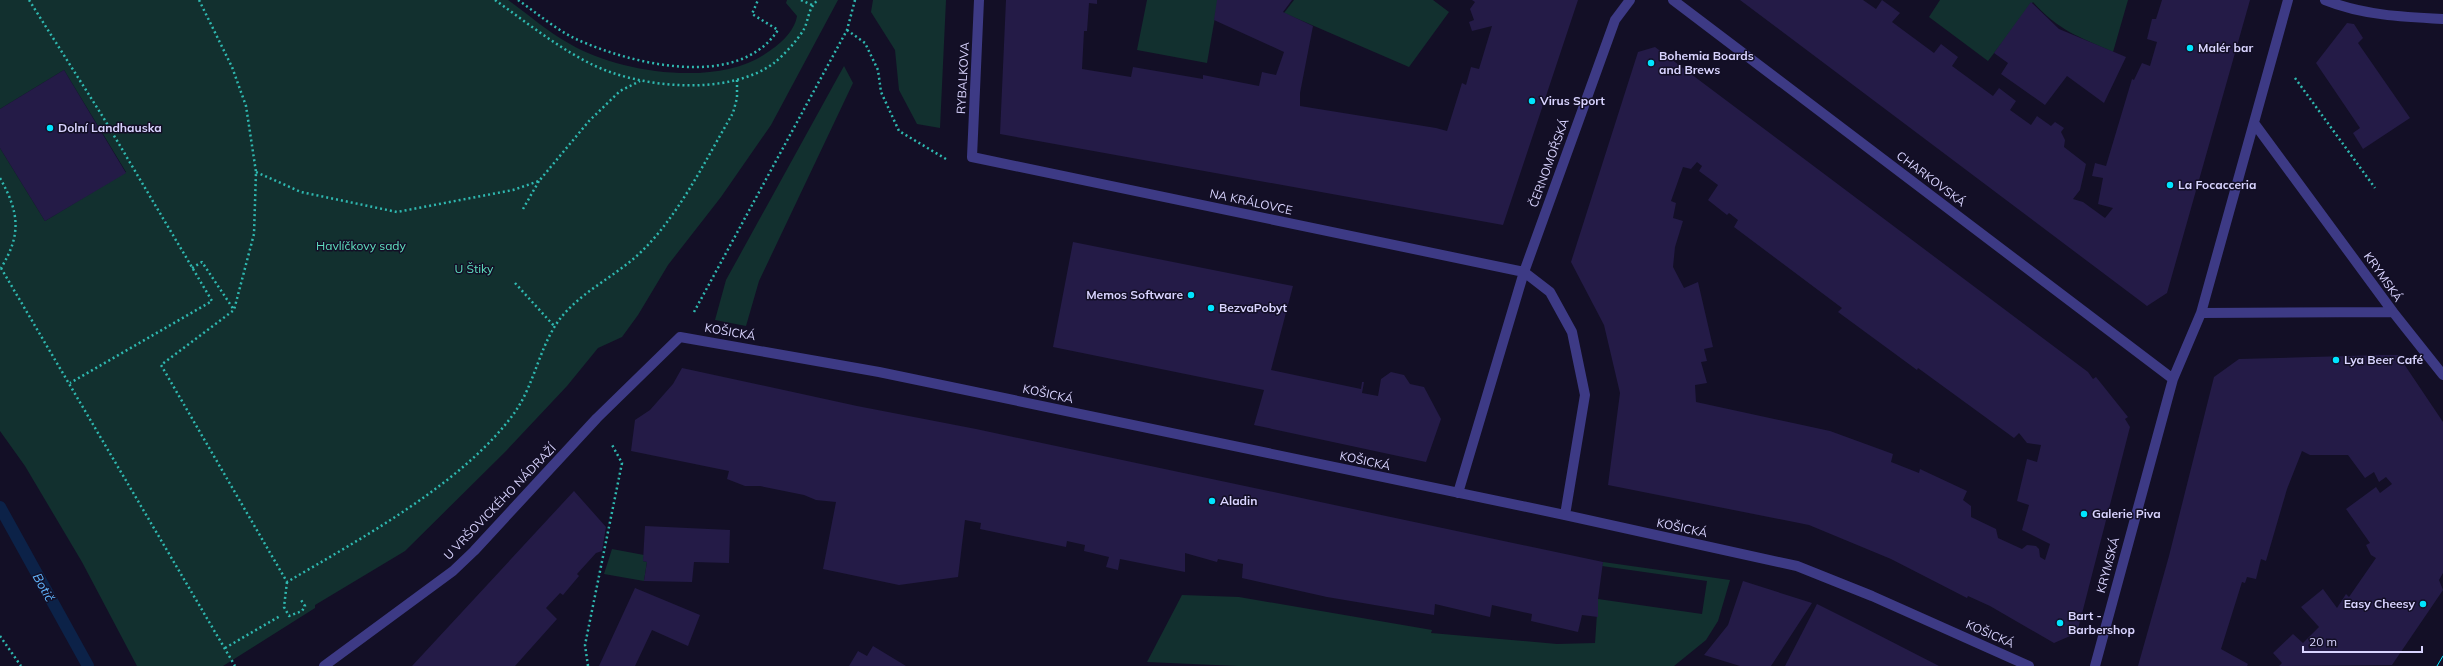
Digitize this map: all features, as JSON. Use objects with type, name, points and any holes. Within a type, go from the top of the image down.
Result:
[{"type":"street","name":"RYBALKOVA","points":[[972,157],[980,0]]},
{"type":"street","name":"ČERNOMOŘSKÁ","points":[[1458,493],[1524,272],[1615,20],[1630,0]]},
{"type":"street","name":"CHARKOVSKÁ","points":[[1673,0],[2173,379]]},
{"type":"street","name":"KRYMSKÁ","points":[[2095,666],[2173,379],[2202,313],[2273,48],[2288,0]]},
{"type":"street","points":[[2325,0],[2343,7],[2392,16],[2443,19]]},
{"type":"street","name":"KRYMSKÁ","points":[[2254,123],[2393,312]]},
{"type":"street","name":"NA KRÁLOVCE","points":[[972,157],[1524,272]]},
{"type":"street","points":[[1524,272],[1550,292],[1572,332],[1585,396],[1565,515]]},
{"type":"street","points":[[2393,312],[2443,375]]},
{"type":"street","name":"KRYMSKÁ","points":[[2202,313],[2393,312]]},
{"type":"street","name":"U VRŠOVICKÉHO NÁDRAŽÍ","points":[[324,666],[453,571],[474,551],[597,418],[680,337]]},
{"type":"street","name":"KOŠICKÁ","points":[[680,337],[879,372],[1565,515],[1797,566],[1872,596],[2029,666]]},
{"type":"path","points":[[29,0],[103,117],[212,301],[70,383]]},
{"type":"path","points":[[199,0],[232,67],[246,106],[256,172],[254,234],[234,310],[160,365],[288,582],[284,607],[289,616],[302,611],[305,606],[301,600]]},
{"type":"path","points":[[495,0],[568,51],[592,65],[640,81],[686,85],[737,80],[763,71],[776,62],[803,30],[812,5],[818,0]]},
{"type":"path","points":[[518,0],[558,28],[582,41],[610,52],[642,61],[679,66],[726,64],[751,56],[770,42],[778,30],[752,14],[758,0]]},
{"type":"path","points":[[801,0],[812,5]]},
{"type":"path","points":[[811,0],[812,5]]},
{"type":"path","points":[[680,337],[847,30],[855,0]]},
{"type":"path","points":[[847,30],[865,43],[878,70],[881,92],[899,131],[945,159],[972,157]]},
{"type":"path","points":[[2273,48],[2375,188]]},
{"type":"path","points":[[288,582],[362,538],[462,468],[494,436],[522,402],[555,328],[573,304],[626,266],[643,250],[683,199],[733,114],[737,98],[737,80]]},
{"type":"path","points":[[523,209],[539,180],[589,121],[620,91],[640,81]]},
{"type":"path","points":[[256,172],[301,192],[397,212],[513,190],[539,180]]},
{"type":"path","points":[[0,178],[16,215],[16,234],[11,251],[1,268],[235,666]]},
{"type":"path","points":[[192,268],[202,262],[234,310]]},
{"type":"path","points":[[515,283],[555,328]]},
{"type":"path","points":[[588,666],[585,645],[622,463],[597,418]]},
{"type":"path","points":[[225,648],[280,616]]},
{"type":"path","points":[[0,636],[21,666]]},
{"type":"green space","name":"Havlíčkovy sady","points":[[0,0],[508,0],[554,34],[590,54],[641,69],[695,73],[721,70],[745,64],[775,47],[793,28],[797,16],[786,3],[787,0],[838,0],[771,125],[721,197],[668,265],[638,315],[622,337],[598,348],[567,386],[506,451],[405,551],[315,605],[315,608],[223,666],[137,666],[82,562],[25,466],[0,431],[0,148],[45,221],[126,172],[64,70],[0,109]]},
{"type":"green space","points":[[873,0],[946,0],[940,128],[917,124],[899,90],[895,50],[871,12]]},
{"type":"green space","points":[[1147,0],[1218,0],[1207,63],[1137,50]]},
{"type":"green space","points":[[1294,0],[1433,0],[1449,12],[1409,67],[1284,13]]},
{"type":"green space","points":[[1940,0],[2128,0],[2113,52],[2070,32],[2042,12],[2033,2],[1988,61],[1929,17]]},
{"type":"green space","points":[[844,66],[853,83],[759,281],[746,326],[715,320],[726,280]]},
{"type":"green space","points":[[612,549],[644,555],[643,561],[647,562],[644,581],[604,574]]},
{"type":"green space","points":[[1603,562],[1730,580],[1718,621],[1706,640],[1674,666],[1238,666],[1147,662],[1182,595],[1239,597],[1432,630],[1431,633],[1557,644],[1595,643],[1598,599],[1702,614],[1707,581],[1602,566]]},
{"type":"building","points":[[1006,0],[1097,0],[1097,4],[1089,3],[1087,31],[1084,31],[1082,69],[1131,77],[1133,67],[1203,79],[1203,75],[1259,86],[1262,72],[1276,75],[1284,52],[1214,20],[1217,0],[1292,0],[1283,12],[1313,26],[1300,93],[1300,106],[1447,131],[1462,83],[1466,85],[1471,67],[1479,69],[1492,26],[1472,31],[1469,22],[1474,20],[1470,9],[1475,2],[1472,0],[1578,0],[1503,225],[1000,134]]},
{"type":"building","points":[[1740,0],[1863,0],[1876,9],[1882,0],[1900,13],[1892,22],[1934,53],[1941,44],[1958,57],[1952,66],[1993,96],[1999,88],[2016,101],[2010,110],[2031,125],[2037,116],[2051,126],[2055,122],[2064,128],[2061,132],[2065,140],[2064,147],[2086,164],[2080,190],[2073,199],[2083,202],[2105,218],[2113,208],[2098,204],[2103,178],[2092,176],[2095,163],[2106,166],[2132,79],[2134,80],[2142,63],[2150,66],[2157,42],[2147,39],[2152,19],[2156,19],[2162,0],[2250,0],[2167,293],[2147,306]]},
{"type":"building","points":[[2031,2],[2059,29],[2126,57],[2104,103],[2067,76],[2045,105],[2001,74],[2008,63],[1994,53]]},
{"type":"building","points":[[2347,23],[2354,24],[2363,38],[2358,43],[2410,118],[2363,149],[2353,133],[2360,128],[2316,63]]},
{"type":"building","points":[[1655,47],[2088,372],[2093,379],[2096,377],[2128,417],[2125,419],[2130,427],[2077,633],[2054,643],[1990,606],[1968,596],[1967,598],[1891,559],[1809,525],[1608,485],[1620,393],[1604,325],[1571,262],[1638,52]],"holes":[[[1697,162],[1702,166],[1699,171],[1718,185],[1708,200],[1727,215],[1729,213],[1738,220],[1734,227],[1842,308],[1838,312],[1917,370],[1918,368],[2014,438],[2019,433],[2027,443],[2041,445],[2037,462],[2027,459],[2017,501],[2029,505],[2022,530],[2050,544],[2045,560],[2040,557],[2039,549],[2036,546],[2027,545],[2022,549],[1998,538],[1996,529],[1971,517],[1971,506],[1963,500],[1967,491],[1920,469],[1919,473],[1891,462],[1893,454],[1830,431],[1696,402],[1695,385],[1707,383],[1701,362],[1707,361],[1704,349],[1713,347],[1698,282],[1684,288],[1673,267],[1675,247],[1683,221],[1673,218],[1676,203],[1671,201],[1683,167],[1691,169]]]},
{"type":"building","name":"Dolní Landhauska","points":[[64,70],[126,173],[45,221],[0,148],[0,109]]},
{"type":"building","points":[[1073,242],[1293,286],[1271,370],[1361,389],[1362,382],[1364,382],[1362,393],[1378,396],[1381,379],[1391,372],[1404,375],[1410,384],[1424,387],[1441,419],[1426,462],[1254,425],[1264,390],[1053,347]]},
{"type":"building","points":[[2398,355],[2443,422],[2443,573],[2439,580],[2443,590],[2392,665],[2279,666],[2282,663],[2273,653],[2293,634],[2303,643],[2319,627],[2301,607],[2323,589],[2337,608],[2346,594],[2349,597],[2376,558],[2371,555],[2366,545],[2370,543],[2346,509],[2376,487],[2380,493],[2392,484],[2386,477],[2379,482],[2374,472],[2365,478],[2348,455],[2310,455],[2302,451],[2287,489],[2266,561],[2261,559],[2256,579],[2247,577],[2245,583],[2242,582],[2221,649],[2248,664],[2247,666],[2138,666],[2169,556],[2214,377],[2239,359]]},
{"type":"building","points":[[682,368],[1603,562],[1598,599],[1598,617],[1582,615],[1578,632],[1531,621],[1532,614],[1492,605],[1490,617],[1435,604],[1434,615],[1327,597],[1242,578],[1243,564],[1218,559],[1217,562],[1185,553],[1185,572],[1120,559],[1118,570],[1106,567],[1109,557],[1084,551],[1085,545],[1067,541],[1066,547],[980,529],[981,523],[965,520],[958,577],[899,585],[823,569],[836,502],[816,500],[804,495],[760,486],[745,486],[727,479],[729,471],[631,451],[635,420],[650,410],[673,384]]},
{"type":"building","points":[[574,491],[606,527],[602,551],[596,553],[577,574],[579,576],[563,595],[560,593],[546,608],[557,619],[515,666],[412,666]]},
{"type":"building","points":[[645,526],[730,530],[729,563],[694,562],[692,582],[644,581],[647,562],[643,561]]},
{"type":"building","points":[[1743,581],[1812,603],[1771,666],[1740,666],[1704,655],[1728,625]]},
{"type":"building","points":[[635,588],[700,615],[688,646],[652,630],[635,666],[599,666]]},
{"type":"building","points":[[1817,604],[1861,626],[1939,666],[1785,666]]},
{"type":"building","points":[[873,646],[906,666],[849,666],[858,651],[867,656]]},
{"type":"waterway","name":"Botič","points":[[0,507],[88,666]]},
{"type":"tram line","points":[[2437,666],[2443,656]]},
{"type":"place","name":"Malér bar","points":[[2190,48]]},
{"type":"place","name":"Bohemia Boards and Brews","points":[[1651,63]]},
{"type":"place","name":"Virus Sport","points":[[1532,101]]},
{"type":"place","name":"Dolní Landhauska","points":[[50,128]]},
{"type":"place","name":"La Focacceria","points":[[2170,185]]},
{"type":"place","name":"Memos Software","points":[[1191,295]]},
{"type":"place","name":"BezvaPobyt","points":[[1211,308]]},
{"type":"place","name":"Lya Beer Café","points":[[2336,360]]},
{"type":"place","name":"Aladin","points":[[1212,501]]},
{"type":"place","name":"Galerie Piva","points":[[2084,514]]},
{"type":"place","name":"Easy Cheesy","points":[[2423,604]]},
{"type":"place","name":"Bart - Barbershop","points":[[2060,623]]},
{"type":"park label","name":"U Štiky","points":[[474,269]]}]
